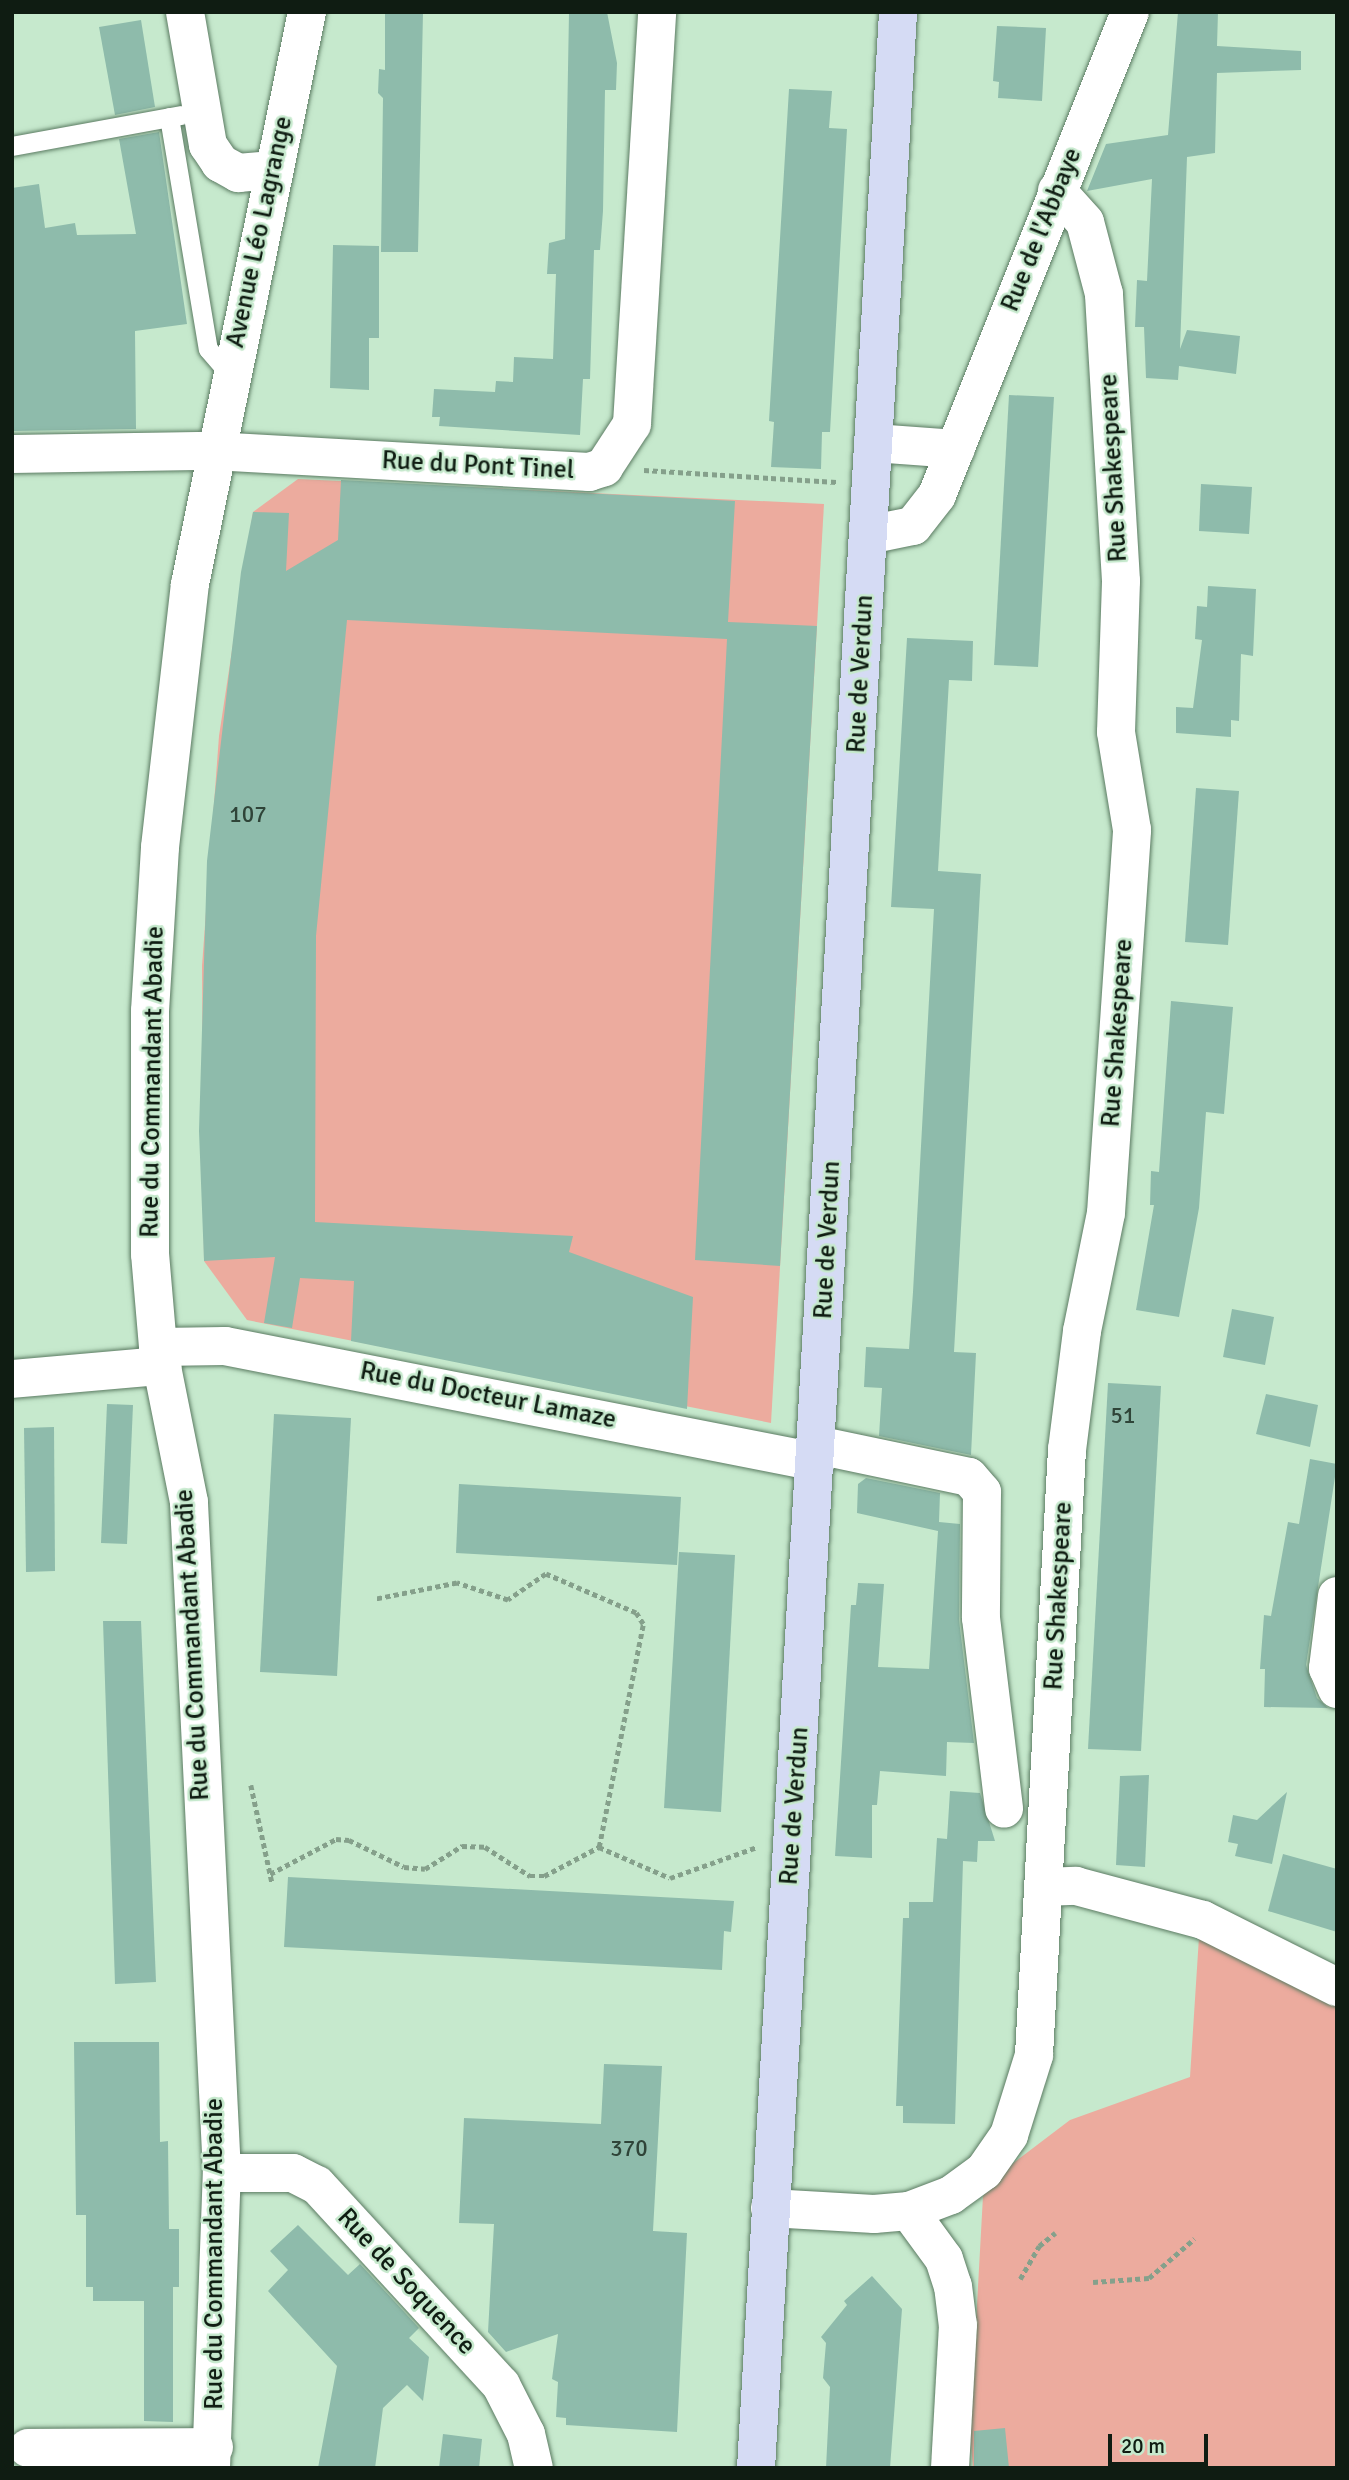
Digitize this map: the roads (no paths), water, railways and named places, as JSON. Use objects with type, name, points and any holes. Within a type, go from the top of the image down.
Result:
[{"type":"main road","name":"Rue de Verdun","points":[[756,2468],[898,12]]},
{"type":"street","points":[[185,12],[186,114],[220,163],[238,173],[273,170]]},
{"type":"street","name":"Avenue Léo Lagrange","points":[[213,451],[307,12]]},
{"type":"street","name":"Rue du Pont Tinel","points":[[12,454],[213,451],[589,472],[604,467],[632,424],[657,12]]},
{"type":"street","name":"Rue de l'Abbaye","points":[[868,535],[913,526],[937,495],[1130,12]]},
{"type":"street","name":"Rue Shakespeare","points":[[909,2211],[951,2195],[984,2171],[1019,2111],[1034,2054],[1068,1450],[1082,1331],[1106,1213],[1132,830],[1116,732],[1121,581],[1104,294],[1086,222],[1057,191]]},
{"type":"street","points":[[874,443],[956,449]]},
{"type":"street","name":"Rue du Commandant Abadie","points":[[213,451],[188,597],[160,847],[147,1149],[160,1357],[189,1502],[222,2173],[213,2457]]},
{"type":"street","name":"Rue du Docteur Lamaze","points":[[12,1379],[225,1346],[816,1454],[969,1477],[982,1492],[981,1618],[1004,1809]]},
{"type":"street","points":[[1337,1596],[1328,1668],[1337,1689]]},
{"type":"street","points":[[1043,1886],[1076,1886],[1203,1920],[1337,1987]]},
{"type":"street","name":"Rue de Soquence","points":[[222,2173],[293,2173],[317,2185],[501,2385],[526,2434],[534,2468]]},
{"type":"street","points":[[770,2208],[909,2211],[943,2259],[953,2286],[958,2325],[950,2468]]},
{"type":"street","points":[[28,2448],[213,2457]]},
{"type":"lane","points":[[12,146],[186,114],[208,349],[230,374]]}]
